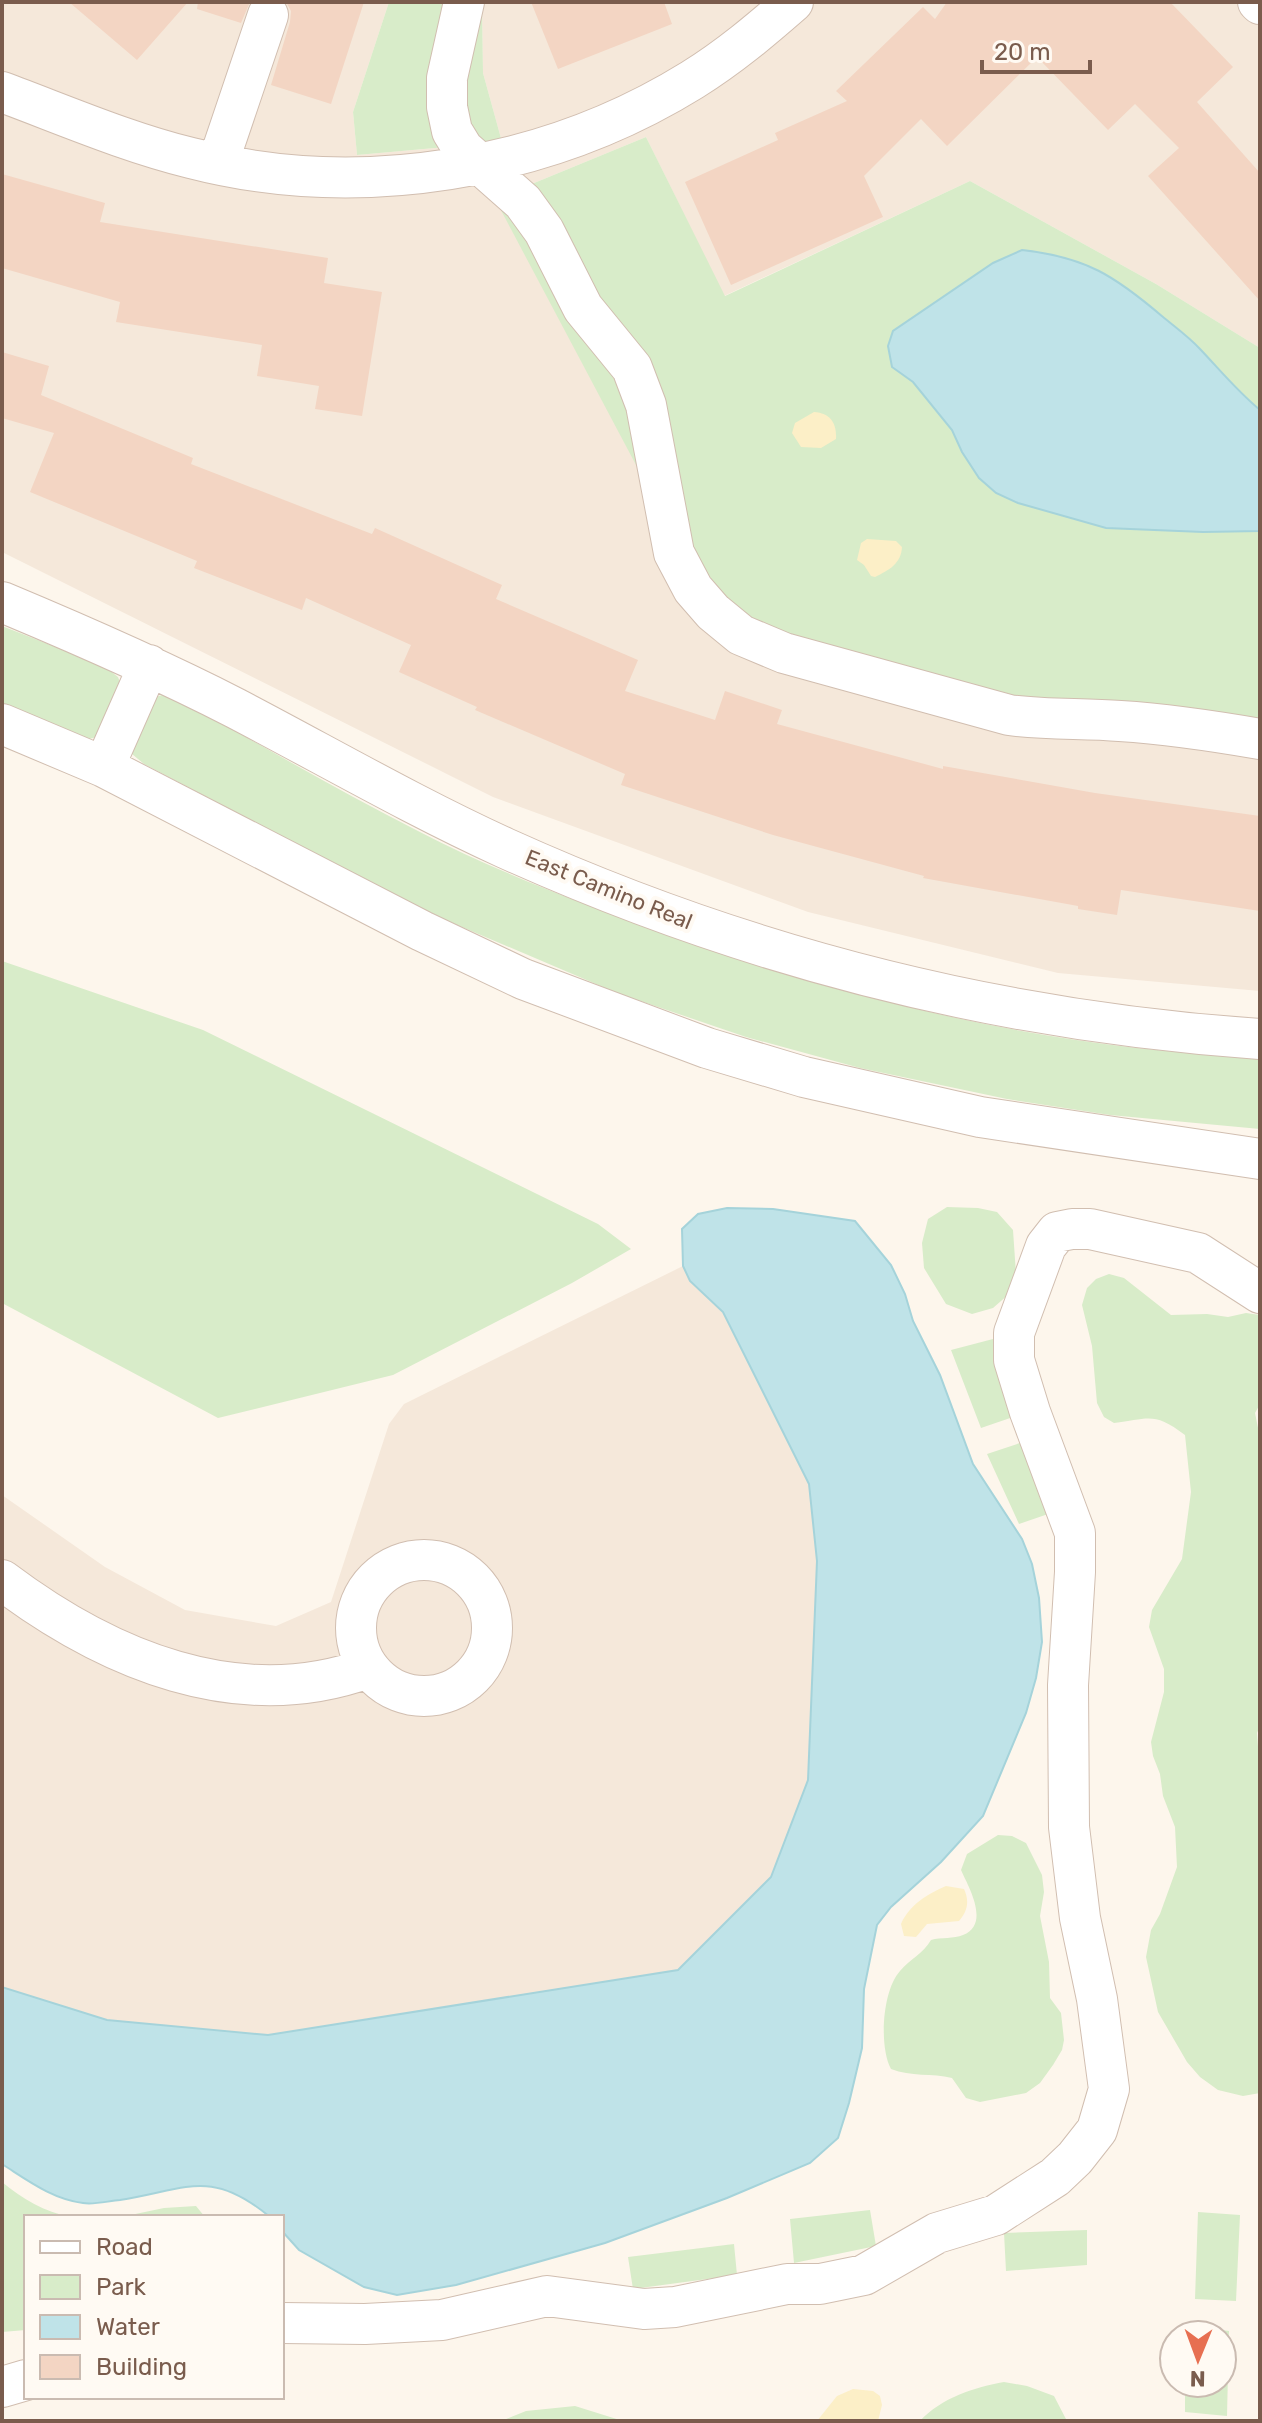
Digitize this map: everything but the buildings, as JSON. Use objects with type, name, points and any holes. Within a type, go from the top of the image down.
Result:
[{"type":"street","points":[[464,2],[447,78],[447,107],[452,131],[463,149],[523,202],[544,231],[583,308],[632,368],[646,405],[674,553],[693,589],[713,612],[741,635],[809,661],[1009,715],[1039,719],[1125,721],[1260,739]]},
{"type":"street","points":[[2,92],[120,136],[191,158],[263,172],[337,177],[410,175],[480,164],[559,143],[627,115],[692,80],[753,38],[793,2]]},
{"type":"street","points":[[218,163],[268,15]]},
{"type":"street","name":"East Camino Real","points":[[2,602],[149,665],[502,847],[585,882],[749,942],[845,970],[1010,1009],[1127,1026],[1260,1039]]},
{"type":"street","points":[[104,767],[149,665]]},
{"type":"street","points":[[2,724],[104,767],[508,972],[618,1017],[707,1048],[804,1077],[980,1117],[1260,1159]]},
{"type":"street","points":[[284,2323],[427,2322],[547,2296],[644,2309],[675,2307],[787,2284],[820,2284],[864,2275],[937,2233],[996,2215],[1055,2177],[1075,2158],[1097,2130],[1109,2089],[1099,2013],[1080,1918],[1069,1827],[1068,1685],[1075,1533],[1014,1360],[1014,1333],[1046,1246],[1057,1232],[1072,1229],[1090,1229],[1198,1253],[1260,1293]]},
{"type":"street","points":[[2,1580],[46,1613],[100,1642],[157,1665],[207,1680],[262,1686],[309,1685],[339,1679],[368,1668]]},
{"type":"street","points":[[2,2387],[24,2381]]},
{"type":"shaded area","points":[[2,2],[389,2],[353,112],[357,155],[502,142],[483,73],[482,2],[1260,2],[1260,348],[1156,284],[970,181],[724,296],[646,137],[495,199],[1260,739],[1260,991],[1058,973],[808,912],[493,797],[2,552]]},
{"type":"shaded area","points":[[685,1265],[762,1362],[809,1484],[817,1561],[808,1780],[769,1881],[678,1970],[268,2035],[107,2020],[2,1987],[2,1495],[105,1567],[185,1610],[276,1626],[331,1602],[389,1424],[404,1404]]},
{"type":"green space","points":[[389,2],[482,2],[483,73],[502,142],[357,155],[353,112]]},
{"type":"green space","points":[[646,137],[725,296],[970,181],[1156,284],[1260,348],[1260,739],[1132,726],[831,656],[706,597],[495,199]]},
{"type":"green space","points":[[2,626],[104,666],[118,677],[123,690],[97,737],[89,739],[2,703]]},
{"type":"green space","points":[[162,695],[191,706],[361,801],[480,861],[606,912],[742,959],[887,1002],[1034,1033],[1184,1053],[1260,1057],[1260,1129],[1110,1115],[1007,1099],[860,1068],[746,1037],[617,993],[415,907],[144,764],[132,754],[132,740],[149,699]]},
{"type":"green space","points":[[2,961],[203,1030],[598,1224],[631,1249],[572,1283],[393,1375],[218,1418],[2,1303]]},
{"type":"green space","points":[[947,1207],[997,1212],[1013,1230],[1016,1274],[1009,1294],[993,1308],[972,1314],[946,1304],[924,1268],[922,1243],[928,1219]]},
{"type":"green space","points":[[1109,1274],[1124,1278],[1171,1315],[1260,1315],[1260,1404],[1255,1413],[1260,1438],[1260,1726],[1257,1733],[1260,1773],[1260,2093],[1243,2096],[1218,2090],[1200,2077],[1187,2062],[1158,2012],[1146,1957],[1151,1930],[1177,1867],[1175,1827],[1163,1796],[1151,1742],[1164,1692],[1164,1669],[1149,1627],[1152,1610],[1182,1559],[1191,1492],[1185,1435],[1166,1422],[1151,1418],[1114,1423],[1104,1417],[1097,1403],[1092,1346],[1082,1305],[1087,1288],[1096,1279]]},
{"type":"green space","points":[[993,1339],[1016,1416],[981,1428],[951,1350]]},
{"type":"green space","points":[[1023,1442],[1051,1513],[1019,1524],[987,1454]]},
{"type":"green space","points":[[998,1835],[1012,1836],[1026,1843],[1042,1875],[1044,1892],[1040,1916],[1049,1962],[1050,1998],[1061,2013],[1064,2040],[1062,2050],[1040,2083],[1026,2093],[980,2102],[966,2098],[952,2078],[891,2069],[885,2047],[884,2019],[889,1992],[904,1967],[931,1940],[963,1935],[971,1930],[977,1914],[961,1870],[967,1854]]},
{"type":"green space","points":[[2,2182],[34,2204],[63,2215],[24,2215],[24,2330],[2,2332]]},
{"type":"green space","points":[[196,2206],[203,2215],[131,2215]]},
{"type":"green space","points":[[870,2210],[876,2246],[794,2263],[790,2219]]},
{"type":"green space","points":[[1198,2212],[1240,2215],[1236,2301],[1195,2299]]},
{"type":"green space","points":[[1087,2230],[1087,2265],[1006,2271],[1004,2233]]},
{"type":"green space","points":[[734,2244],[737,2275],[633,2289],[628,2257]]},
{"type":"green space","points":[[1004,2382],[1054,2396],[1067,2421],[920,2421],[938,2406],[959,2395]]},
{"type":"green space","points":[[1185,2399],[1227,2399],[1227,2416],[1185,2412]]},
{"type":"green space","points":[[575,2406],[623,2421],[501,2421],[526,2411]]},
{"type":"sand","points":[[814,412],[832,420],[836,439],[821,448],[801,447],[792,433],[795,423]]},
{"type":"sand","points":[[867,539],[896,541],[902,547],[897,562],[875,577],[857,560],[861,543]]},
{"type":"sand","points":[[946,1886],[964,1889],[966,1894],[967,1906],[959,1921],[927,1924],[916,1937],[904,1936],[901,1924],[914,1905]]},
{"type":"sand","points":[[853,2389],[873,2391],[880,2396],[882,2405],[878,2421],[817,2421],[837,2396]]},
{"type":"water","points":[[1022,250],[1082,263],[1114,280],[1191,340],[1260,410],[1260,531],[1106,528],[1018,503],[996,493],[979,478],[952,430],[913,382],[892,367],[888,346],[893,331],[993,263]]},
{"type":"water","points":[[727,1208],[773,1209],[855,1221],[891,1265],[905,1294],[913,1321],[940,1375],[973,1464],[1022,1539],[1032,1564],[1039,1598],[1042,1642],[1036,1678],[1026,1713],[983,1816],[941,1862],[891,1907],[877,1925],[864,1989],[862,2048],[838,2138],[810,2163],[727,2198],[605,2243],[456,2285],[397,2295],[364,2287],[299,2250],[284,2233],[284,2215],[267,2215],[231,2192],[197,2186],[120,2200],[83,2203],[52,2194],[2,2164],[2,1987],[107,2020],[268,2035],[678,1970],[771,1877],[808,1780],[817,1561],[809,1484],[723,1312],[690,1281],[683,1266],[682,1229],[698,1214]]}]
